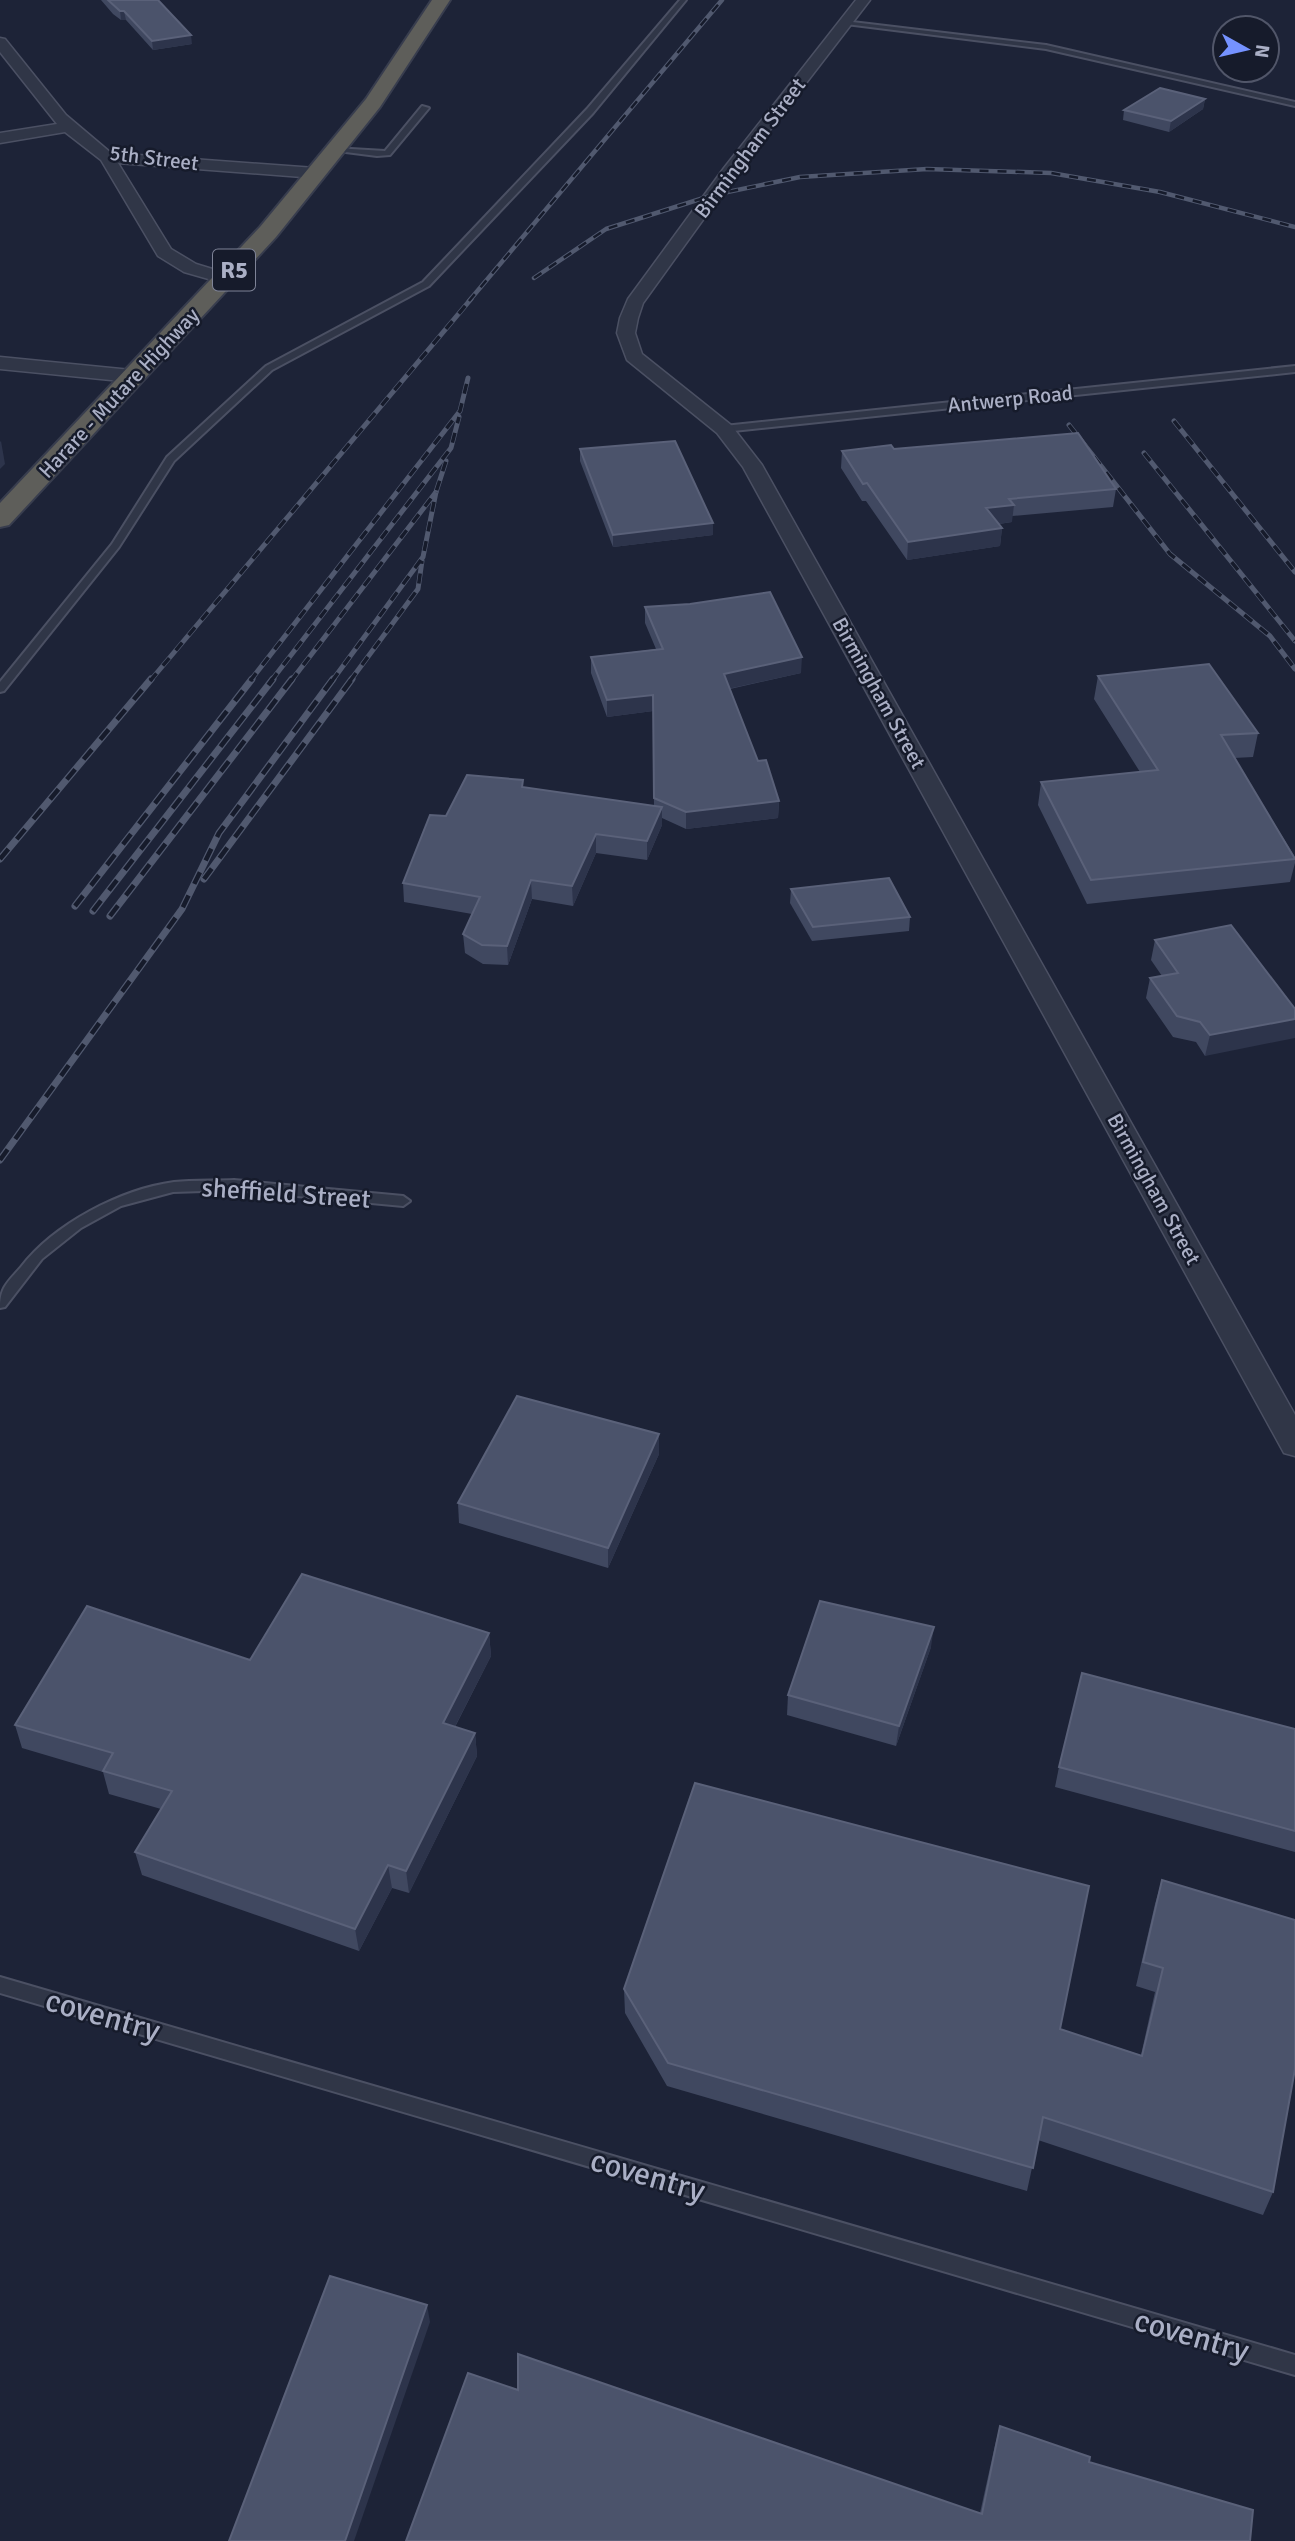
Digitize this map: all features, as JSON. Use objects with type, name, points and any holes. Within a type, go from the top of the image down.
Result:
[{"type":"highway","name":"Harare - Mutare Highway","points":[[0,519],[131,376],[226,279],[373,103],[441,0]]},
{"type":"street","name":"Birmingham Street","points":[[863,0],[725,179],[634,303],[626,333],[634,356],[724,429],[752,465],[1295,1444]]},
{"type":"street","name":"5th Street","points":[[0,42],[67,127],[82,141],[107,157],[315,173]]},
{"type":"street","points":[[0,138],[67,127]]},
{"type":"street","points":[[107,157],[164,252],[190,268],[226,279]]},
{"type":"street","points":[[0,363],[131,376]]},
{"type":"lane","points":[[0,689],[116,545],[170,459],[269,368],[426,284],[590,111],[683,0]]},
{"type":"lane","points":[[846,22],[1046,47],[1295,104]]},
{"type":"lane","points":[[334,150],[377,155],[387,153],[425,108]]},
{"type":"lane","name":"Antwerp Road","points":[[724,429],[1295,369]]},
{"type":"lane","name":"sheffield Street","points":[[0,1303],[37,1256],[75,1225],[116,1203],[173,1187],[234,1185],[403,1201]]},
{"type":"lane","name":"coventry","points":[[0,1985],[1295,2365]]},
{"type":"building","points":[[108,0],[158,0],[191,35],[152,41],[124,11],[120,11]]},
{"type":"building","points":[[1160,88],[1205,99],[1171,121],[1124,110]]},
{"type":"building","points":[[1078,433],[1116,489],[1009,499],[1014,505],[986,508],[1002,528],[908,542],[867,483],[863,484],[842,451],[891,445],[894,449]]},
{"type":"building","points":[[675,441],[713,523],[613,535],[580,449]]},
{"type":"building","points":[[770,592],[802,657],[724,674],[758,761],[766,760],[779,801],[686,812],[654,798],[653,695],[607,700],[591,657],[663,649],[645,607],[690,604]]},
{"type":"building","points":[[1209,664],[1258,733],[1221,735],[1295,859],[1091,880],[1041,782],[1158,770],[1098,676]]},
{"type":"building","points":[[467,775],[523,780],[522,787],[662,807],[647,841],[596,834],[572,886],[531,880],[507,946],[482,945],[463,934],[480,897],[403,883],[430,815],[446,816]]},
{"type":"building","points":[[889,878],[910,917],[813,927],[791,889]]},
{"type":"building","points":[[1231,925],[1295,1009],[1295,1019],[1210,1035],[1200,1022],[1177,1016],[1150,978],[1178,973],[1155,940]]},
{"type":"building","points":[[517,1396],[659,1434],[608,1548],[458,1503]]},
{"type":"building","points":[[302,1574],[489,1633],[443,1723],[475,1733],[406,1871],[388,1865],[355,1929],[135,1852],[172,1791],[103,1771],[113,1753],[15,1725],[87,1606],[250,1660]]},
{"type":"building","points":[[820,1601],[934,1627],[899,1726],[788,1695]]},
{"type":"building","points":[[1082,1673],[1295,1729],[1295,1831],[1059,1767]]},
{"type":"building","points":[[695,1783],[1089,1886],[1060,2029],[1142,2056],[1163,1968],[1143,1962],[1162,1880],[1295,1920],[1295,2069],[1273,2192],[1043,2117],[1033,2168],[668,2063],[624,1989]]},
{"type":"building","points":[[330,2276],[427,2305],[345,2541],[229,2541]]},
{"type":"building","points":[[518,2354],[982,2514],[1000,2426],[1090,2457],[1089,2462],[1253,2510],[1250,2541],[406,2541],[468,2373],[518,2390]]},
{"type":"railway","points":[[469,301],[722,0]]},
{"type":"railway","points":[[534,278],[606,229],[713,195],[800,177],[927,169],[1051,173],[1160,192],[1295,227]]},
{"type":"railway","points":[[150,681],[471,299]]},
{"type":"railway","points":[[250,681],[460,411],[468,378]]},
{"type":"railway","points":[[271,681],[451,448],[459,417]]},
{"type":"railway","points":[[1174,421],[1295,572]]},
{"type":"railway","points":[[1069,425],[1170,554],[1270,636],[1295,669]]},
{"type":"railway","points":[[1144,453],[1295,641]]},
{"type":"railway","points":[[436,492],[446,461]]},
{"type":"railway","points":[[291,681],[436,492]]},
{"type":"railway","points":[[332,681],[423,557],[436,492]]},
{"type":"railway","points":[[350,681],[418,589],[422,561]]},
{"type":"railway","points":[[0,859],[151,679]]},
{"type":"railway","points":[[75,906],[252,679]]},
{"type":"railway","points":[[93,911],[273,679]]},
{"type":"railway","points":[[110,916],[292,679]]},
{"type":"railway","points":[[0,1160],[182,909],[219,833],[333,679]]},
{"type":"railway","points":[[204,879],[352,679]]}]
